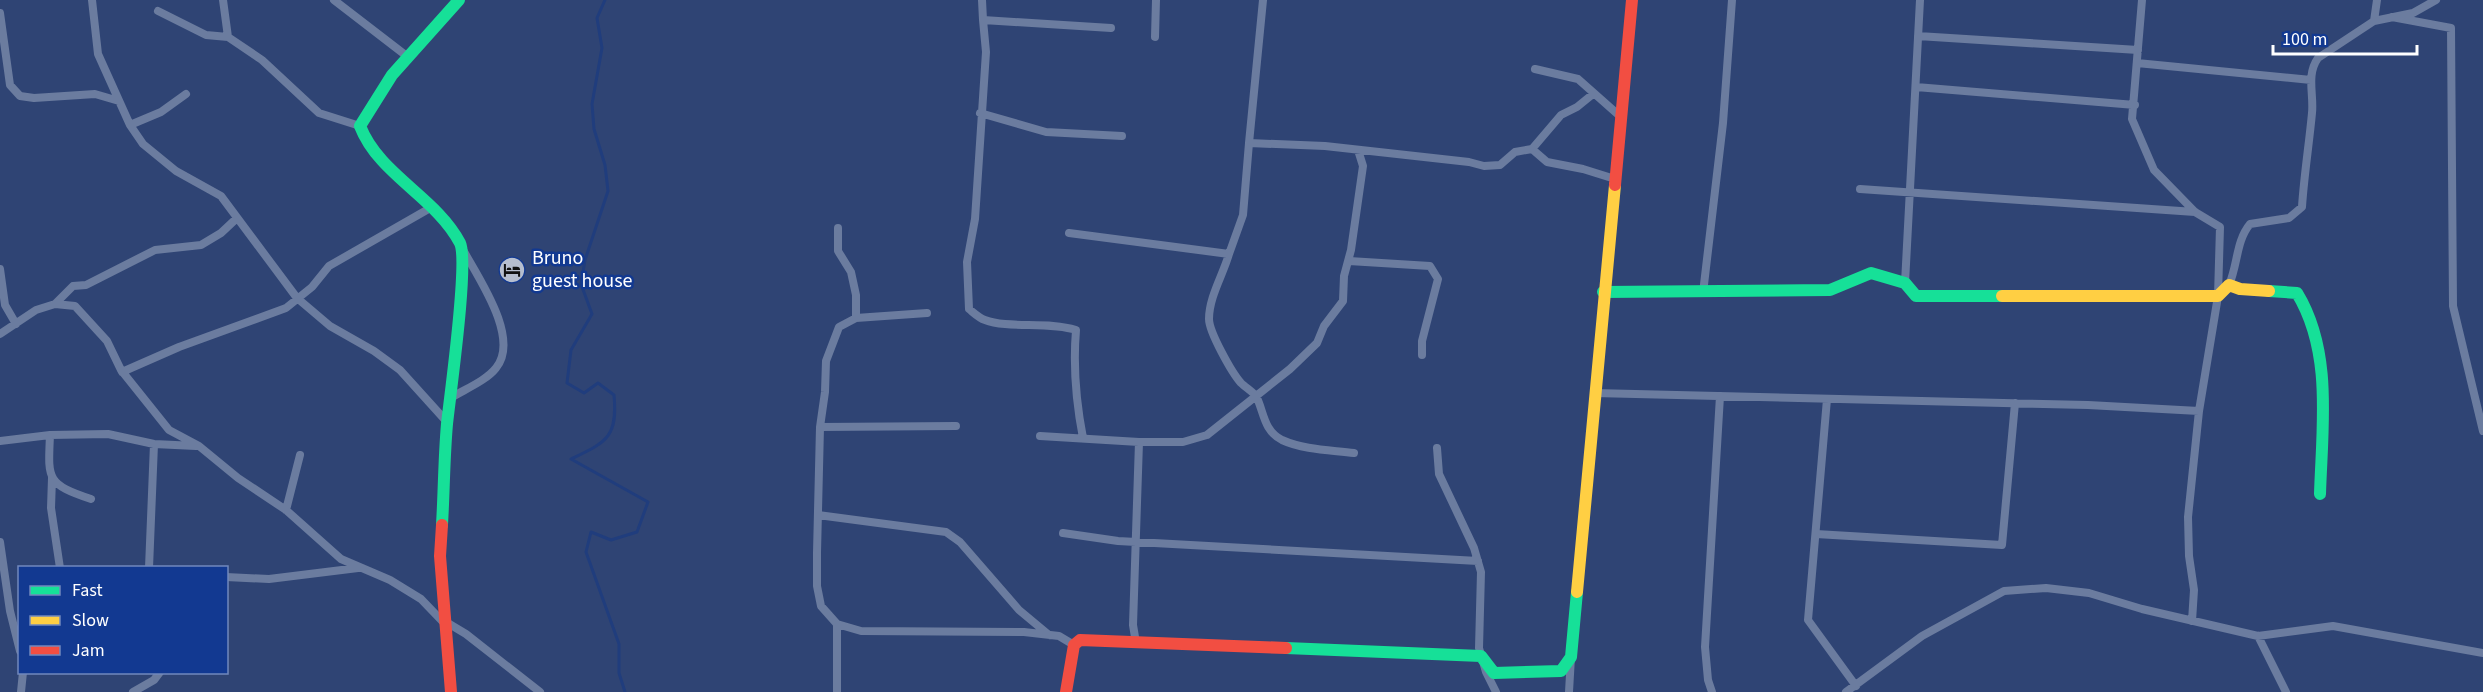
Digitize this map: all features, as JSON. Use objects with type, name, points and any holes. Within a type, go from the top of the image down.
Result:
[{"type":"street","points":[[92,0],[98,54],[130,125],[143,144],[176,171],[220,196],[299,299],[330,326],[374,351],[399,370],[447,422]]},
{"type":"street","points":[[223,0],[228,37]]},
{"type":"street","points":[[334,0],[408,57]]},
{"type":"street","points":[[449,399],[494,371],[504,357],[502,332],[482,278],[454,232],[432,207],[407,187],[386,164],[365,139],[360,126],[368,107],[408,57],[436,29],[459,0]]},
{"type":"street","points":[[982,0],[986,52],[980,113],[982,125],[975,219],[967,262],[969,309],[983,320],[1062,326],[1076,330],[1074,352],[1077,405],[1083,438]]},
{"type":"street","points":[[1155,37],[1156,0]]},
{"type":"street","points":[[1263,0],[1243,215],[1210,304],[1209,320],[1213,338],[1223,349],[1235,376],[1257,396],[1262,417],[1280,439],[1300,446],[1354,453]]},
{"type":"street","points":[[1569,692],[1603,292],[1632,0]]},
{"type":"street","points":[[1703,293],[1723,123],[1732,0]]},
{"type":"street","points":[[1905,283],[1920,0]]},
{"type":"street","points":[[2142,0],[2135,105],[2132,119],[2154,170],[2195,212],[2220,227],[2218,296],[2199,411],[2188,517],[2189,556],[2194,590],[2192,621]]},
{"type":"street","points":[[2374,21],[2377,0]]},
{"type":"street","points":[[1603,292],[1703,293],[1830,290],[1871,273],[1905,283],[1916,296],[2218,296],[2229,285],[2235,271],[2241,234],[2250,224],[2289,218],[2302,207],[2313,110],[2311,80],[2318,58],[2374,21],[2419,10],[2436,0]]},
{"type":"street","points":[[158,10],[206,35],[228,37],[262,60],[319,113],[360,126]]},
{"type":"street","points":[[0,14],[10,85],[20,96],[34,98],[95,94],[119,101]]},
{"type":"street","points":[[2392,17],[2451,28],[2454,306],[2483,431]]},
{"type":"street","points":[[982,20],[1111,28]]},
{"type":"street","points":[[1918,36],[2138,50]]},
{"type":"street","points":[[2137,63],[2311,80]]},
{"type":"street","points":[[1535,69],[1578,79],[1622,118]]},
{"type":"street","points":[[1916,87],[2135,105]]},
{"type":"street","points":[[130,125],[161,112],[186,94]]},
{"type":"street","points":[[1249,143],[1358,150],[1484,166],[1500,165],[1515,152],[1532,148],[1561,115],[1577,107],[1593,94]]},
{"type":"street","points":[[980,113],[1046,132],[1122,136]]},
{"type":"street","points":[[1532,148],[1547,162],[1583,169],[1615,179]]},
{"type":"street","points":[[1040,436],[1139,442],[1183,442],[1207,435],[1257,396],[1317,343],[1324,326],[1343,301],[1344,276],[1349,261],[1363,166],[1358,150]]},
{"type":"street","points":[[1860,189],[2195,212]]},
{"type":"street","points":[[122,372],[179,347],[286,308],[299,299],[328,266],[432,207]]},
{"type":"street","points":[[55,304],[73,286],[86,285],[149,252],[201,245],[220,233],[237,218]]},
{"type":"street","points":[[838,228],[838,251],[851,273],[856,295],[856,318]]},
{"type":"street","points":[[1069,233],[1229,254]]},
{"type":"street","points":[[451,692],[440,556],[447,422],[462,277],[461,245]]},
{"type":"street","points":[[1349,261],[1430,266],[1438,279],[1422,341],[1422,355]]},
{"type":"street","points":[[0,269],[5,305],[16,324]]},
{"type":"street","points":[[2229,285],[2240,289],[2296,293],[2307,304],[2323,369],[2320,494]]},
{"type":"street","points":[[0,334],[36,310],[55,304],[75,306],[107,340],[122,372],[169,430],[199,446],[238,478],[286,510],[329,549],[358,568],[390,580],[421,599],[446,624],[466,634],[540,692]]},
{"type":"street","points":[[927,313],[856,318],[839,327],[830,348],[820,427],[817,586],[821,606],[837,624],[861,631],[1024,632],[1059,636],[1074,645]]},
{"type":"street","points":[[1594,393],[2015,403],[2199,411]]},
{"type":"street","points":[[1713,692],[1708,680],[1705,647],[1720,396]]},
{"type":"street","points":[[1827,399],[1808,620],[1856,686]]},
{"type":"street","points":[[1816,534],[2002,545],[2015,403]]},
{"type":"street","points":[[820,427],[956,426]]},
{"type":"street","points":[[0,441],[50,435],[108,434],[154,444],[199,446]]},
{"type":"street","points":[[50,435],[48,473],[72,492],[91,499]]},
{"type":"street","points":[[1136,643],[1133,625],[1139,442]]},
{"type":"street","points":[[149,566],[154,444]]},
{"type":"street","points":[[1437,448],[1439,474],[1481,572],[1479,648],[1486,672],[1496,692]]},
{"type":"street","points":[[286,510],[300,455]]},
{"type":"street","points":[[52,478],[51,508],[60,566]]},
{"type":"street","points":[[818,515],[946,532],[960,542],[1019,610],[1049,635]]},
{"type":"street","points":[[1064,534],[1135,541],[1478,561]]},
{"type":"street","points":[[0,542],[10,610],[18,643]]},
{"type":"street","points":[[228,577],[269,579],[358,568]]},
{"type":"street","points":[[1846,692],[1922,636],[2004,591],[2046,588],[2088,593],[2258,636],[2332,626],[2483,653]]},
{"type":"street","points":[[837,624],[837,692]]},
{"type":"street","points":[[2258,636],[2286,692]]},
{"type":"street","points":[[1066,692],[1074,645],[1080,640],[1481,656]]},
{"type":"street","points":[[1481,656],[1494,673],[1561,671],[1571,657]]},
{"type":"street","points":[[21,692],[23,674]]},
{"type":"street","points":[[133,692],[154,680],[158,674]]},
{"type":"waterway","points":[[605,0],[597,18],[602,48],[592,104],[594,129],[605,165],[608,191],[585,260],[581,284],[592,314],[571,350],[567,383],[584,393],[598,383],[614,395],[615,409],[614,421],[607,437],[593,448],[571,459],[648,502],[637,532],[611,540],[591,532],[586,552],[619,644],[619,673],[625,692]]},
{"type":"traffic: fast","points":[[442,525],[447,424],[461,301],[460,243],[437,212],[380,158],[360,126],[392,75],[459,0]]},
{"type":"traffic: fast","points":[[1603,292],[1830,290],[1871,273],[1905,283],[1916,296],[2002,296]]},
{"type":"traffic: fast","points":[[2269,291],[2297,293],[2316,340],[2323,391],[2320,494]]},
{"type":"traffic: fast","points":[[1286,648],[1481,656],[1494,673],[1561,671],[1571,657],[1577,592]]},
{"type":"traffic: slow","points":[[1577,592],[1615,185]]},
{"type":"traffic: slow","points":[[2002,296],[2218,296],[2229,285],[2240,289],[2269,291]]},
{"type":"traffic: jam","points":[[1615,185],[1632,0]]},
{"type":"traffic: jam","points":[[442,525],[440,556],[451,692]]},
{"type":"traffic: jam","points":[[1066,692],[1074,645],[1080,640],[1286,648]]},
{"type":"place","name":"Bruno guest house","points":[[512,270]]}]
